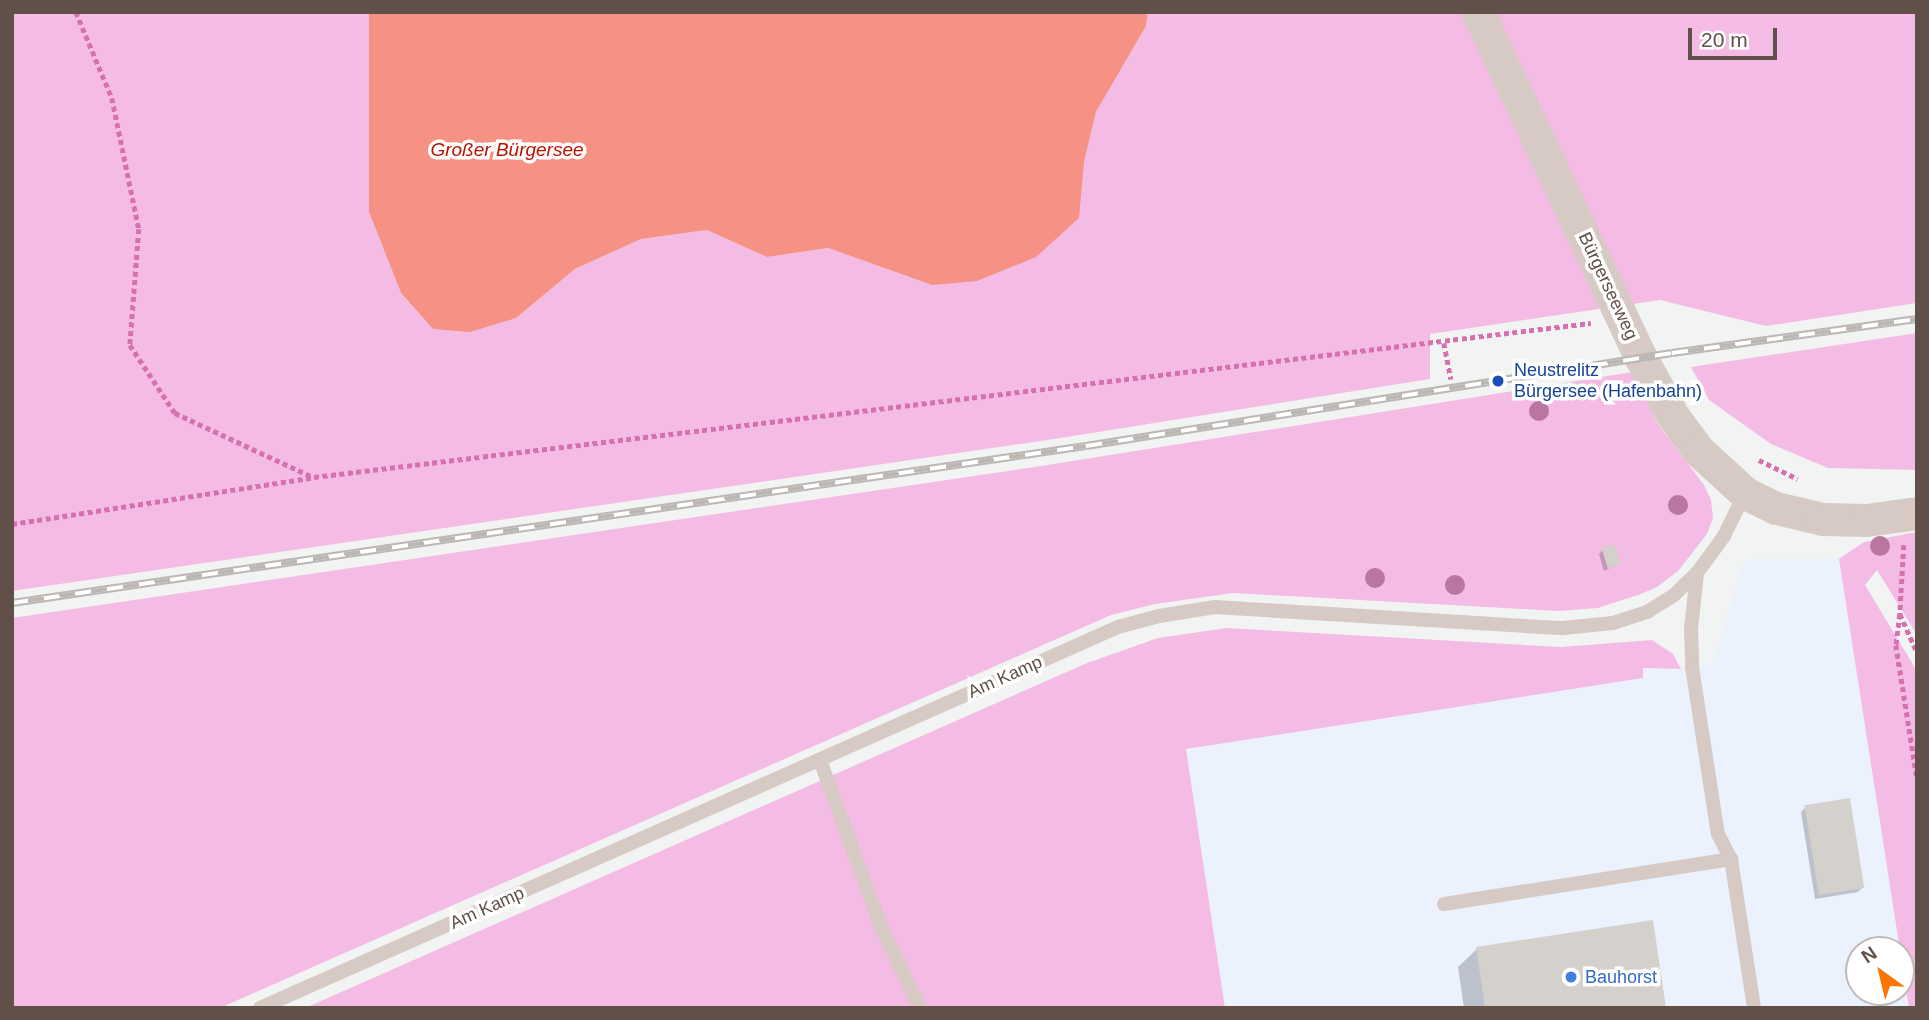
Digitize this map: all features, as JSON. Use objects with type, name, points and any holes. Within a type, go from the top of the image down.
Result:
[{"type":"street","name":"Bürgerseeweg","points":[[1478,12],[1673,416],[1699,451],[1745,493],[1776,508],[1823,519],[1866,520],[1909,514]]},
{"type":"lane","name":"Am Kamp","points":[[260,1008],[1118,627],[1159,616],[1215,607],[1563,628],[1613,623],[1647,612],[1673,596],[1697,573],[1724,536],[1745,493]]},
{"type":"lane","points":[[1697,573],[1691,629],[1692,667],[1718,834],[1731,859],[1754,1008]]},
{"type":"lane","points":[[820,760],[882,929],[920,1008]]},
{"type":"lane","points":[[1444,904],[1731,859]]},
{"type":"path","points":[[76,12],[112,98],[139,229],[130,345],[175,413],[314,477]]},
{"type":"path","points":[[12,524],[314,477],[1444,343],[1624,318]]},
{"type":"path","points":[[1444,343],[1451,379]]},
{"type":"path","points":[[1752,454],[1762,462],[1810,481]]},
{"type":"path","points":[[1909,514],[1904,539],[1896,645],[1917,778]]},
{"type":"path","points":[[1900,614],[1917,652]]},
{"type":"shaded area","points":[[12,12],[369,12],[369,212],[401,293],[433,329],[516,318],[575,269],[641,239],[707,230],[767,257],[828,248],[932,285],[1084,162],[1096,112],[1146,26],[1148,12],[1917,12],[1917,303],[1766,326],[1660,300],[1430,334],[1430,379],[1048,440],[12,591]]},
{"type":"shaded area","points":[[1917,333],[1917,470],[1828,468],[1771,444],[1709,400],[1691,367]]},
{"type":"shaded area","points":[[1633,372],[1658,424],[1704,485],[1711,500],[1713,518],[1707,534],[1678,571],[1657,587],[1641,594],[1598,608],[1559,611],[1233,593],[1155,604],[1111,615],[220,1008],[12,1008],[12,618],[1041,466]]},
{"type":"shaded area","points":[[1917,532],[1917,635],[1877,570],[1865,585],[1917,671],[1917,1008],[1909,1006],[1915,1006],[1915,936],[1898,936],[1839,559],[1864,542]]},
{"type":"shaded area","points":[[1839,559],[1898,936],[1845,936],[1845,1006],[1909,1008],[1124,1008],[1125,663],[1217,642],[1672,670],[1713,664],[1744,560]]},
{"type":"shaded area","points":[[1227,628],[1561,647],[1652,640],[1673,654],[1681,669],[1643,668],[1643,678],[1186,749],[1225,1008],[305,1008],[1087,663],[1158,638]]},
{"type":"water","name":"Großer Bürgersee","points":[[369,12],[1148,12],[1146,26],[1096,112],[1084,162],[1079,218],[1036,257],[977,281],[932,285],[828,248],[767,257],[707,230],[641,239],[575,269],[516,318],[470,332],[433,329],[401,293],[369,212]]},
{"type":"building","points":[[1615,544],[1621,564],[1608,568],[1602,548]]},
{"type":"building","points":[[1850,798],[1864,888],[1819,895],[1805,805]]},
{"type":"building","name":"Bauhorst","points":[[1653,920],[1666,1008],[1485,1008],[1476,947]]},
{"type":"railway","points":[[12,603],[1086,446],[1672,353],[1917,319]]},
{"type":"place","name":"Neustrelitz Bürgersee (Hafenbahn)","points":[[1498,381]]},
{"type":"place","name":"Bauhorst","points":[[1571,977]]}]
